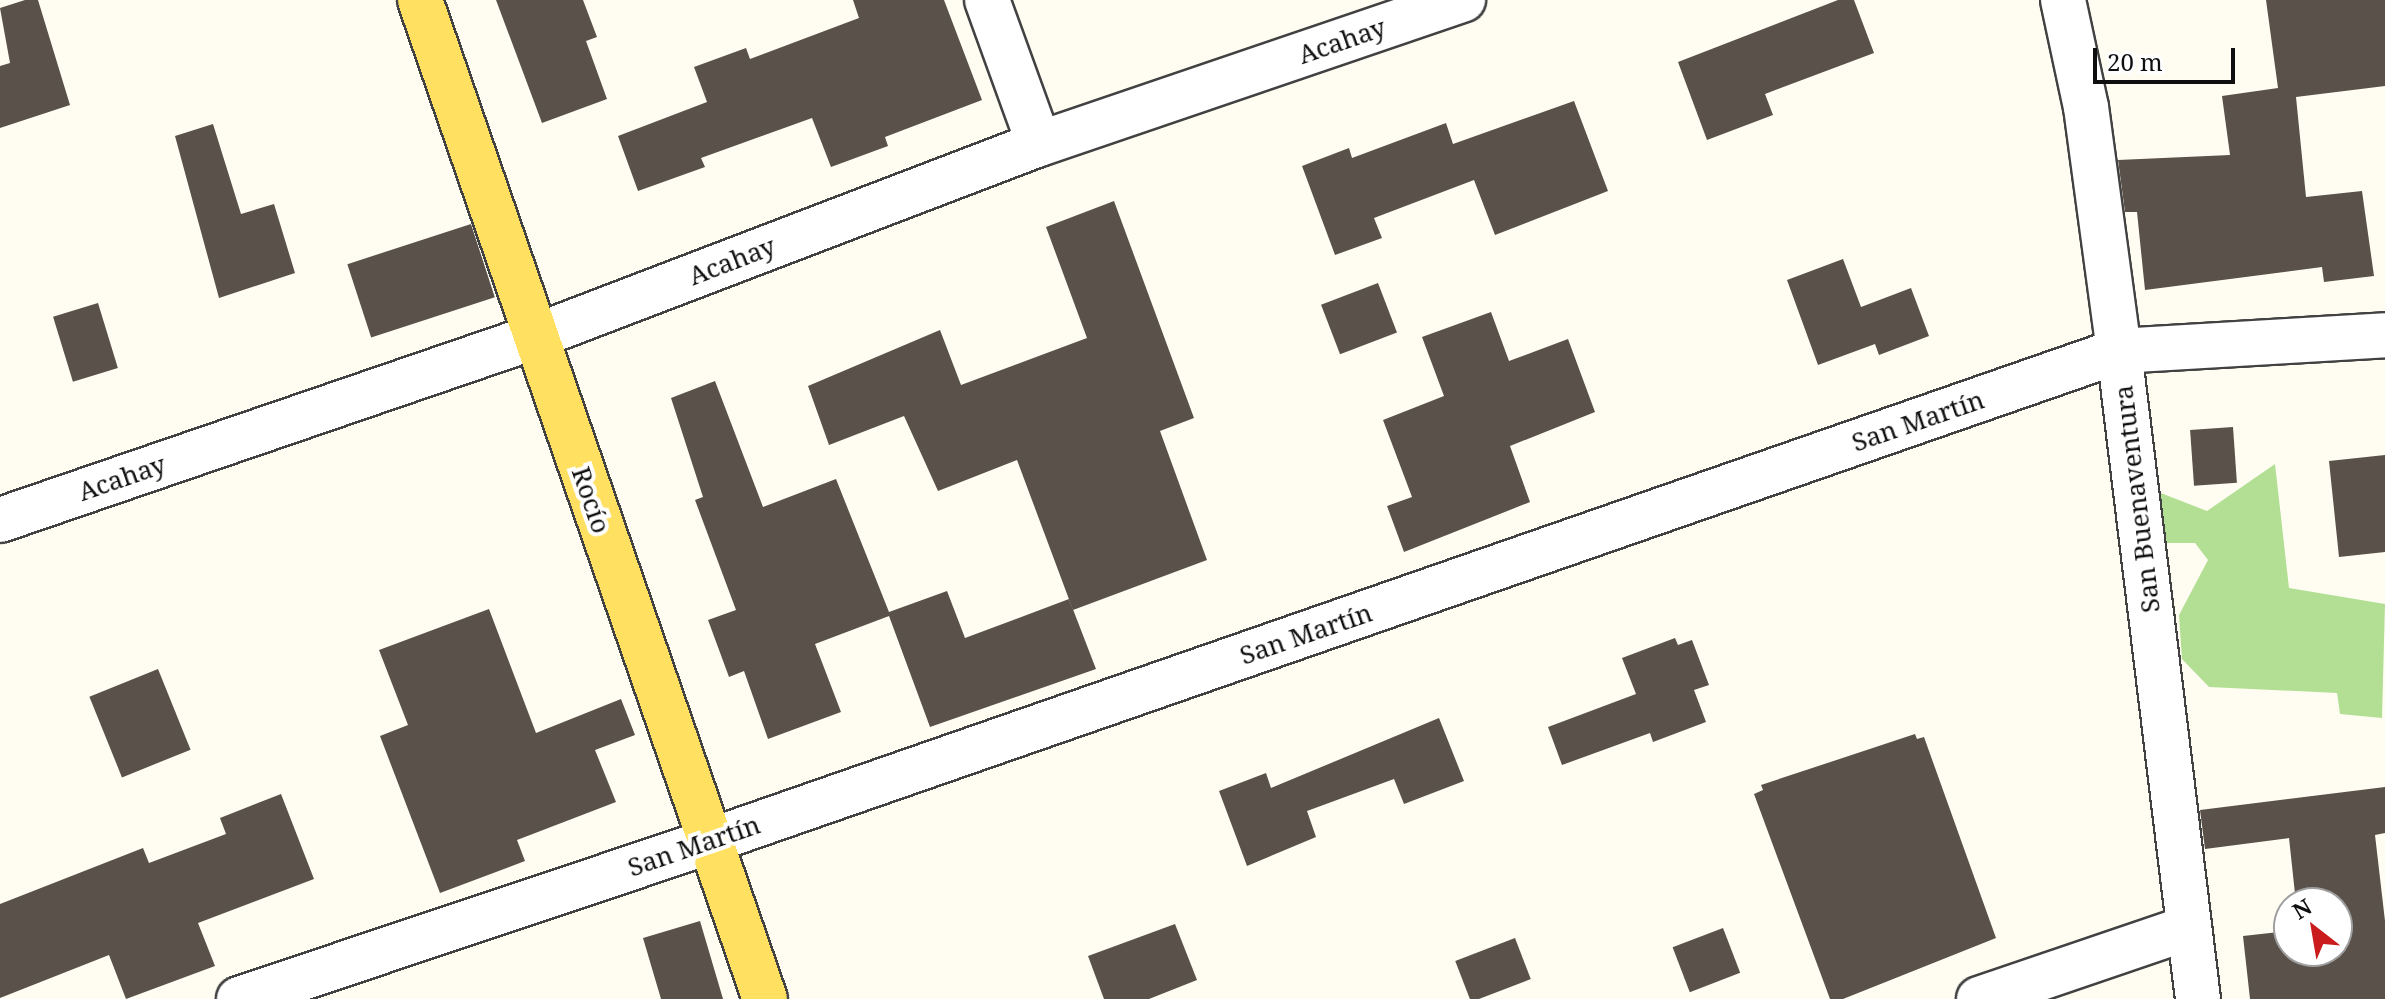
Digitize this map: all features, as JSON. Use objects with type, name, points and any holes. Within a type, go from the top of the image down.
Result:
[{"type":"main road","name":"Rocío","points":[[420,0],[765,999]]},
{"type":"street","points":[[987,0],[1039,144]]},
{"type":"street","name":"Acahay","points":[[0,520],[534,337],[1039,144],[1463,0]]},
{"type":"street","name":"San Buenaventura","points":[[2063,0],[2086,107],[2119,351],[2198,999]]},
{"type":"street","name":"San Martín","points":[[239,999],[710,841],[2119,351],[2385,335]]},
{"type":"street","points":[[1979,999],[2187,928]]},
{"type":"green space","points":[[2275,464],[2289,588],[2385,604],[2382,718],[2340,714],[2337,693],[2209,687],[2182,659],[2179,615],[2208,560],[2195,543],[2152,543],[2153,490],[2207,511]]},
{"type":"building","points":[[25,0],[38,0],[70,105],[0,128],[0,66],[10,63],[0,8]]},
{"type":"building","points":[[496,0],[583,0],[597,37],[586,41],[607,99],[542,123]]},
{"type":"building","points":[[853,0],[944,0],[982,100],[885,137],[888,146],[831,167],[812,118],[701,158],[705,167],[638,191],[618,136],[707,102],[694,67],[746,48],[750,59],[859,18]]},
{"type":"building","points":[[1838,0],[1854,0],[1874,53],[1765,94],[1773,115],[1707,140],[1678,62]]},
{"type":"building","points":[[2266,0],[2385,0],[2385,86],[2296,97],[2306,197],[2362,191],[2374,276],[2324,282],[2322,267],[2145,290],[2137,212],[2125,212],[2118,160],[2230,155],[2222,96],[2278,88]]},
{"type":"building","points":[[1574,101],[1608,191],[1495,235],[1474,180],[1374,218],[1382,238],[1335,255],[1302,166],[1349,148],[1352,158],[1446,123],[1453,144]]},
{"type":"building","points":[[213,124],[241,214],[274,204],[295,273],[219,298],[175,136]]},
{"type":"building","points":[[1114,201],[1194,418],[1160,431],[1207,560],[1073,610],[1017,460],[938,491],[904,416],[829,445],[808,386],[940,330],[961,385],[1087,338],[1046,227]]},
{"type":"building","points":[[471,224],[495,297],[371,337],[347,264]]},
{"type":"building","points":[[1843,259],[1861,307],[1911,288],[1929,336],[1879,355],[1875,344],[1818,365],[1787,280]]},
{"type":"building","points":[[1378,283],[1397,332],[1340,354],[1321,305]]},
{"type":"building","points":[[98,303],[118,368],[73,382],[53,317]]},
{"type":"building","points":[[1491,312],[1509,361],[1568,339],[1595,412],[1510,446],[1530,502],[1404,552],[1387,506],[1412,497],[1383,420],[1444,396],[1422,337]]},
{"type":"building","points":[[715,381],[763,507],[836,479],[889,612],[947,591],[965,638],[1069,599],[1096,669],[930,727],[889,616],[815,644],[841,712],[768,739],[744,671],[729,677],[708,620],[736,610],[695,500],[703,497],[671,398]]},
{"type":"building","points":[[2233,427],[2237,483],[2194,486],[2190,430]]},
{"type":"building","points":[[2385,455],[2385,552],[2339,557],[2329,461]]},
{"type":"building","points":[[489,609],[536,733],[621,699],[635,735],[595,750],[616,802],[517,840],[525,861],[440,893],[380,736],[408,725],[379,650]]},
{"type":"building","points":[[1675,638],[1678,645],[1692,640],[1709,685],[1694,690],[1706,722],[1653,742],[1650,733],[1562,765],[1548,727],[1636,694],[1622,658]]},
{"type":"building","points":[[158,669],[191,750],[122,777],[89,697]]},
{"type":"building","points":[[1439,718],[1464,781],[1404,804],[1394,779],[1307,811],[1316,837],[1247,866],[1219,791],[1266,773],[1271,788]]},
{"type":"building","points":[[1915,734],[1917,739],[1924,737],[1996,938],[1843,999],[1830,999],[1754,794],[1763,790],[1761,785]]},
{"type":"building","points":[[2385,787],[2385,833],[2375,835],[2385,921],[2385,999],[2250,999],[2243,936],[2273,933],[2273,967],[2353,967],[2353,887],[2294,887],[2289,838],[2205,849],[2200,810]]},
{"type":"building","points":[[281,794],[314,879],[198,923],[215,966],[126,999],[109,955],[0,998],[0,904],[143,848],[149,863],[226,834],[220,818]]},
{"type":"building","points":[[700,921],[723,999],[661,999],[643,938]]},
{"type":"building","points":[[1175,924],[1197,980],[1149,999],[1104,999],[1088,956]]},
{"type":"building","points":[[1723,928],[1740,973],[1690,992],[1673,947]]},
{"type":"building","points":[[1515,938],[1531,979],[1479,999],[1470,999],[1455,961]]}]
